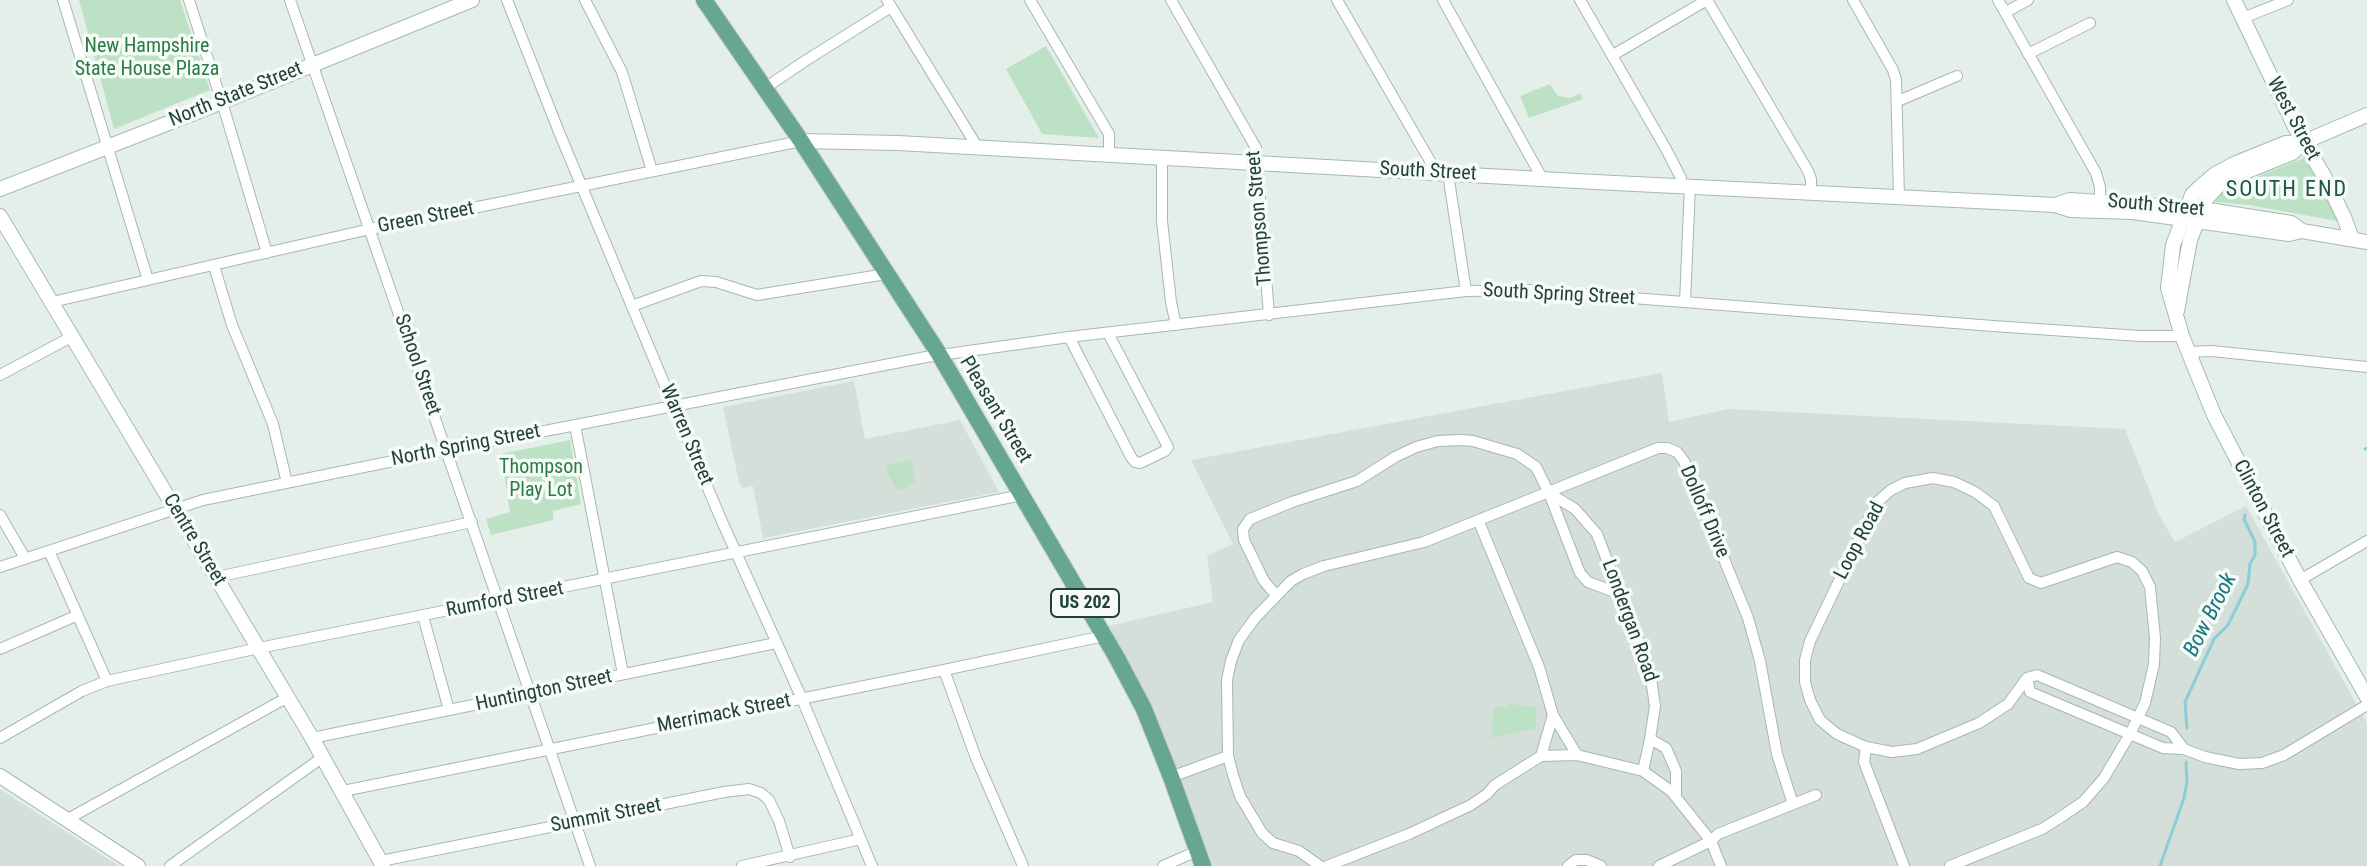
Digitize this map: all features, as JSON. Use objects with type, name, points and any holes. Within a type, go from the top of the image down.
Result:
[{"type":"main road","name":"North State Street","points":[[0,189],[472,0]]},
{"type":"main road","name":"Pleasant Street","points":[[704,0],[801,141],[939,354],[1104,636],[1144,709],[1200,858]]},
{"type":"main road","name":"West Street","points":[[2234,0],[2283,103],[2360,241]]},
{"type":"main road","points":[[2193,214],[2192,195],[2214,175],[2286,143],[2304,142],[2367,115]]},
{"type":"main road","name":"South Street","points":[[801,141],[2193,214]]},
{"type":"main road","name":"South Street","points":[[2055,205],[2070,200],[2100,201],[2193,214],[2289,234],[2302,231],[2360,241]]},
{"type":"main road","name":"Clinton Street","points":[[2193,214],[2176,313],[2182,336],[2214,415],[2300,580],[2367,697]]},
{"type":"main road","name":"Centre Street","points":[[0,216],[288,697],[382,863]]},
{"type":"main road","points":[[0,776],[138,866]]},
{"type":"street","points":[[63,0],[148,280]]},
{"type":"street","points":[[189,0],[267,253]]},
{"type":"street","name":"School Street","points":[[290,0],[590,866]]},
{"type":"street","name":"Warren Street","points":[[507,0],[581,187],[872,866]]},
{"type":"street","points":[[585,0],[622,72],[652,171]]},
{"type":"street","points":[[1030,0],[1109,134],[1109,155]]},
{"type":"street","name":"Thompson Street","points":[[1171,0],[1256,148],[1269,315]]},
{"type":"street","points":[[1337,0],[1442,173],[1466,291]]},
{"type":"street","points":[[1443,0],[1542,178]]},
{"type":"street","points":[[1580,0],[1686,186],[1685,302]]},
{"type":"street","points":[[1613,55],[1707,0],[1808,171],[1811,193]]},
{"type":"street","points":[[1853,0],[1896,80],[1899,197]]},
{"type":"street","points":[[1998,0],[2096,173],[2100,201]]},
{"type":"street","points":[[2006,12],[2028,0]]},
{"type":"street","points":[[2243,18],[2288,0]]},
{"type":"street","points":[[765,88],[889,4],[978,148]]},
{"type":"street","points":[[2028,54],[2090,23]]},
{"type":"street","points":[[1898,101],[1957,76]]},
{"type":"street","name":"Green Street","points":[[52,302],[370,229],[801,141]]},
{"type":"street","points":[[1162,159],[1162,221],[1176,325]]},
{"type":"street","points":[[214,266],[232,325],[273,424],[287,483]]},
{"type":"street","points":[[632,306],[701,281],[716,282],[757,295],[886,274]]},
{"type":"street","name":"South Spring Street","points":[[939,354],[1466,291],[1529,290],[1993,326],[2182,336]]},
{"type":"street","points":[[1069,337],[1135,462],[1153,458],[1168,447],[1108,333]]},
{"type":"street","points":[[0,375],[73,336]]},
{"type":"street","points":[[2188,352],[2212,351],[2367,367]]},
{"type":"street","name":"North Spring Street","points":[[0,567],[203,500],[939,354]]},
{"type":"street","points":[[575,425],[623,674]]},
{"type":"street","points":[[1276,595],[1264,581],[1244,540],[1243,529],[1250,519],[1357,481],[1416,447],[1438,441],[1461,440],[1517,454],[1536,467],[1580,573],[1588,582],[1620,594]]},
{"type":"street","name":"Dolloff Drive","points":[[1320,866],[1299,851],[1273,843],[1262,833],[1240,796],[1228,756],[1226,700],[1231,661],[1248,627],[1276,595],[1303,574],[1324,566],[1409,547],[1479,522],[1658,448],[1677,452],[1684,461],[1748,618],[1762,671],[1777,754],[1793,804]]},
{"type":"street","name":"Loop Road","points":[[1866,747],[1837,734],[1820,720],[1805,682],[1805,660],[1810,641],[1877,502],[1905,483],[1933,478],[1964,487],[1994,506],[2029,578],[2041,583],[2117,557],[2132,562],[2142,571],[2150,587],[2154,664],[2139,718],[2104,778],[2083,802],[2042,829],[1950,866]]},
{"type":"street","name":"Londergan Road","points":[[1549,493],[1575,509],[1597,534],[1650,672],[1655,694],[1643,771]]},
{"type":"street","name":"Rumford Street","points":[[0,738],[82,691],[107,681],[1022,495]]},
{"type":"street","points":[[0,515],[25,558]]},
{"type":"street","points":[[217,577],[472,522]]},
{"type":"street","points":[[1479,522],[1539,667],[1553,715],[1577,755]]},
{"type":"street","points":[[2300,580],[2367,541]]},
{"type":"street","points":[[49,551],[107,681]]},
{"type":"street","points":[[0,649],[78,615]]},
{"type":"street","points":[[423,616],[449,710]]},
{"type":"street","name":"Merrimack Street","points":[[343,791],[1104,636]]},
{"type":"street","name":"Huntington Street","points":[[312,738],[776,643]]},
{"type":"street","points":[[944,670],[976,758],[1023,866]]},
{"type":"street","points":[[1904,866],[1864,762],[1866,747],[1892,752],[1917,749],[1954,735],[2008,704],[2027,678],[2037,675],[2171,732],[2184,749]]},
{"type":"street","points":[[2027,678],[2030,692],[2163,748],[2184,749],[2228,763],[2262,763],[2284,755],[2367,705]]},
{"type":"street","points":[[66,820],[288,697]]},
{"type":"street","points":[[1541,756],[1553,715]]},
{"type":"street","points":[[1650,739],[1666,748],[1676,771],[1676,797]]},
{"type":"street","points":[[1327,866],[1464,810],[1495,785],[1541,756],[1577,755],[1643,771],[1671,791],[1711,841],[1721,866]]},
{"type":"street","points":[[1171,777],[1228,756]]},
{"type":"street","points":[[170,866],[323,757]]},
{"type":"street","name":"Summit Street","points":[[382,863],[749,789],[769,800],[790,857]]},
{"type":"street","points":[[1659,866],[1711,841],[1718,834],[1816,795]]},
{"type":"street","points":[[742,866],[861,839]]},
{"type":"street","points":[[1163,866],[1200,858]]},
{"type":"street","points":[[1568,866],[1576,860],[1587,860],[1601,866]]},
{"type":"shaded area","points":[[1662,373],[1669,422],[1728,409],[2125,429],[2159,515],[2175,542],[2246,506],[2367,723],[2367,866],[1210,866],[1149,704],[1108,626],[1213,602],[1207,556],[1233,544],[1191,460]]},
{"type":"shaded area","points":[[854,381],[865,439],[960,420],[999,492],[763,538],[753,486],[743,488],[739,482],[723,407]]},
{"type":"shaded area","points":[[0,789],[119,866],[0,866]]},
{"type":"green space","name":"New Hampshire State House Plaza","points":[[79,0],[180,0],[210,90],[114,129]]},
{"type":"green space","points":[[1046,46],[1099,138],[1042,134],[1006,69]]},
{"type":"green space","points":[[1550,84],[1558,96],[1571,98],[1580,93],[1583,99],[1529,118],[1520,96]]},
{"type":"green space","points":[[2304,158],[2337,221],[2215,202],[2231,187]]},
{"type":"green space","name":"Thompson Play Lot","points":[[570,440],[581,504],[553,511],[553,520],[491,535],[486,519],[510,512],[501,454]]},
{"type":"green space","points":[[911,459],[915,482],[901,491],[888,475],[886,466]]},
{"type":"green space","points":[[1508,704],[1536,707],[1536,728],[1491,738],[1494,707],[1507,707]]},
{"type":"waterway","name":"Bow Brook","points":[[2187,728],[2185,702],[2214,639],[2228,625],[2248,584],[2255,542],[2245,515]]},
{"type":"waterway","name":"Bow Brook","points":[[2160,866],[2184,798],[2186,762]]},
{"type":"district","name":"SOUTH END","points":[[2287,190]]}]
